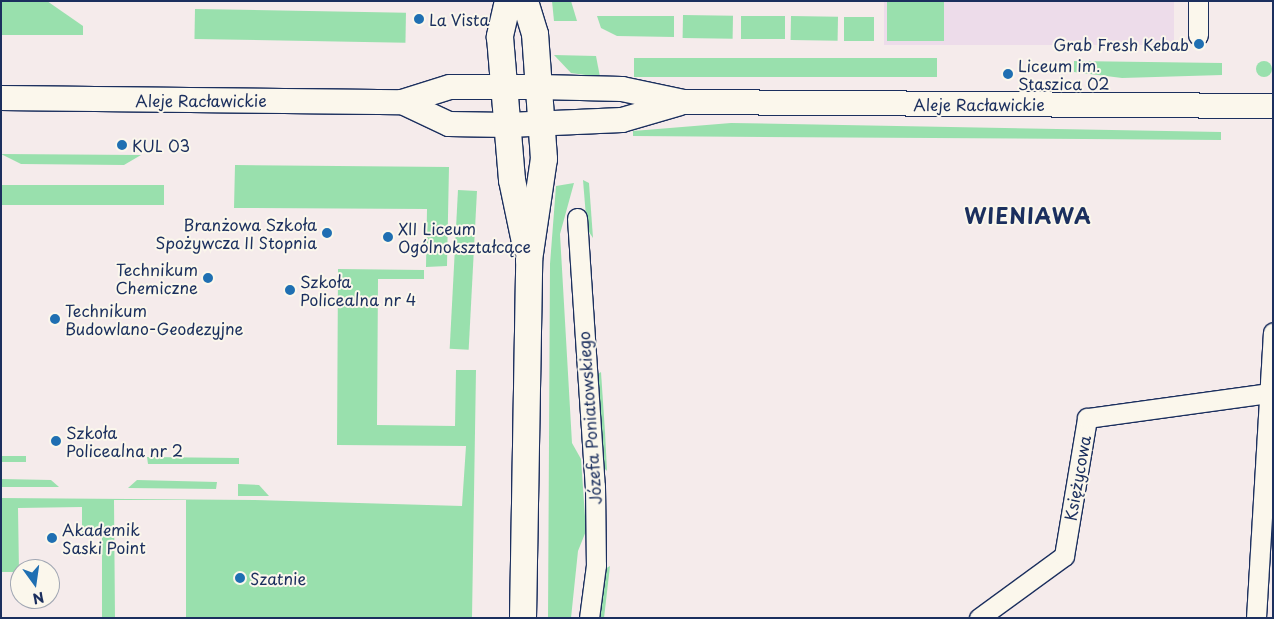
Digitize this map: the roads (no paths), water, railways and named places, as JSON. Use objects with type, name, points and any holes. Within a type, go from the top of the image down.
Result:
[{"type":"main road","points":[[508,1],[500,37],[504,87],[512,180],[529,260]]},
{"type":"main road","points":[[523,618],[529,260],[544,176],[535,34],[525,1]]},
{"type":"street","points":[[1198,1],[1198,35]]},
{"type":"street","name":"Aleje Racławickie","points":[[1,98],[402,102],[450,87],[539,87],[622,89],[684,102],[1273,106]]},
{"type":"street","name":"Aleje Racławickie","points":[[402,102],[449,124],[508,125],[622,120],[684,102]]},
{"type":"street","name":"Józefa Poniatowskiego","points":[[577,218],[595,486],[596,565],[588,618]]},
{"type":"street","points":[[1256,618],[1268,523],[1268,393],[1273,333]]},
{"type":"street","name":"Księżycowa","points":[[979,618],[1064,556],[1087,418],[1268,393]]},
{"type":"place","name":"La Vista","points":[[419,19]]},
{"type":"place","name":"Grab Fresh Kebab","points":[[1199,44]]},
{"type":"place","name":"Liceum im. Staszica 02","points":[[1008,74]]},
{"type":"place","name":"KUL 03","points":[[122,145]]},
{"type":"place","name":"Branżowa Szkoła Spożywcza II Stopnia","points":[[327,233]]},
{"type":"place","name":"XII Liceum Ogólnokształcące","points":[[388,237]]},
{"type":"place","name":"Technikum Chemiczne","points":[[208,278]]},
{"type":"place","name":"Szkoła Policealna nr 4","points":[[290,290]]},
{"type":"place","name":"Technikum Budowlano-Geodezyjne","points":[[55,319]]},
{"type":"place","name":"Szkoła Policealna nr 2","points":[[56,441]]},
{"type":"place","name":"Akademik Saski Point","points":[[52,538]]},
{"type":"place","name":"Szatnie","points":[[240,578]]},
{"type":"district","name":"WIENIAWA","points":[[1028,215]]}]
